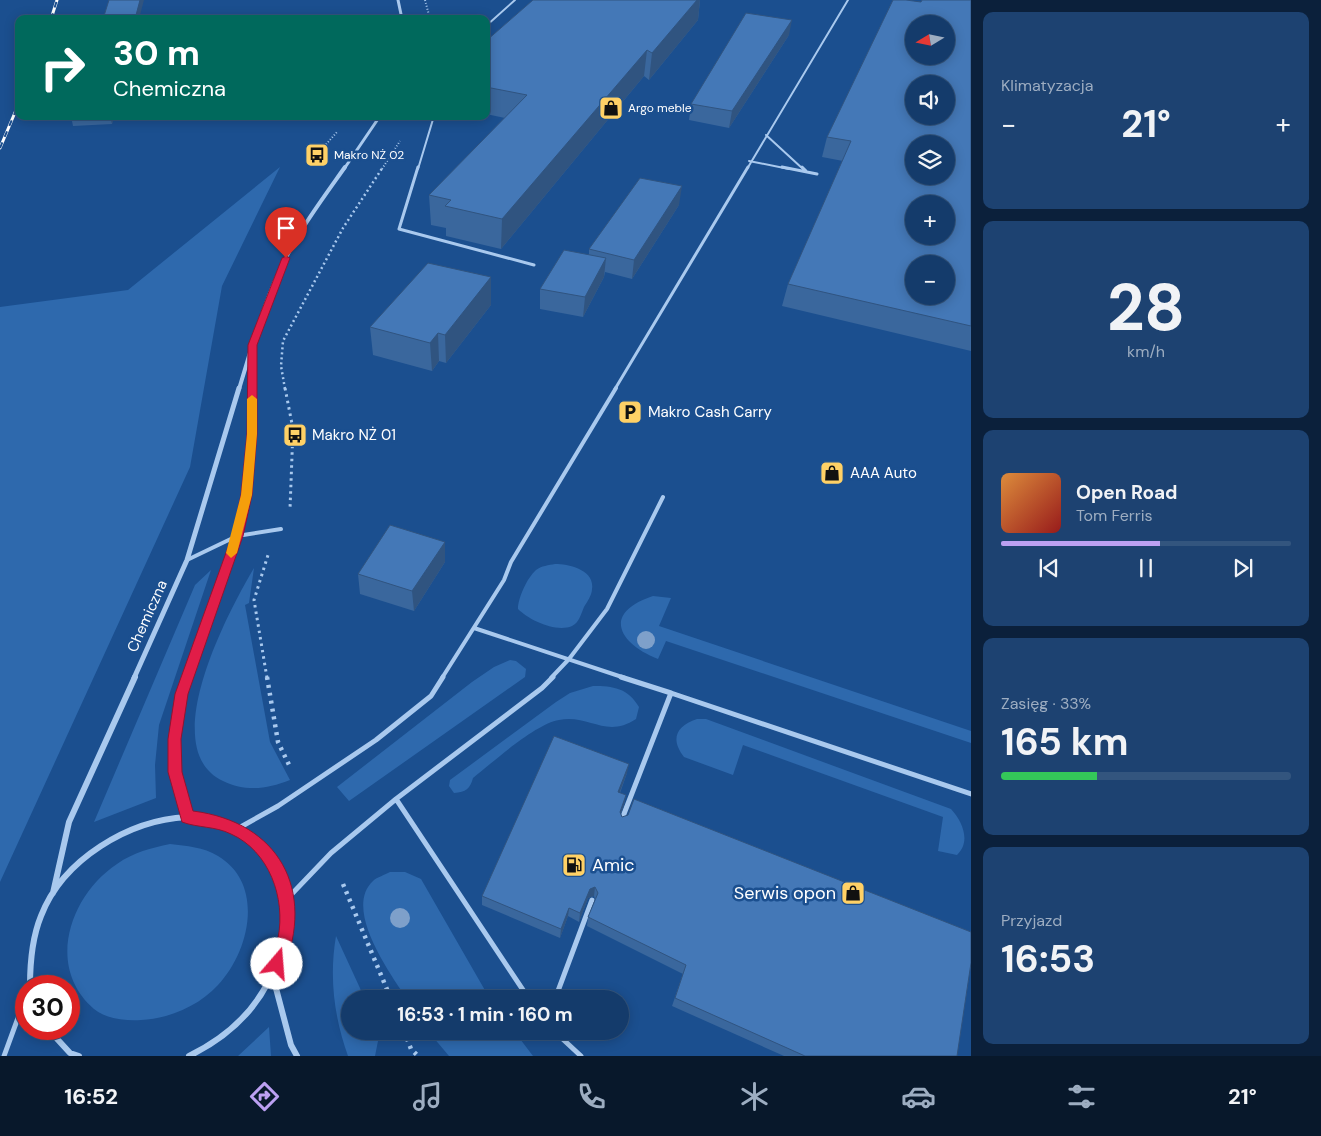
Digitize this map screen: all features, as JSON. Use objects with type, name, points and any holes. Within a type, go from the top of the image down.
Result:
[{"type":"street","points":[[398,0],[401,15]]},
{"type":"street","name":"Chemiczna","points":[[53,893],[69,822],[187,560],[252,345],[279,272],[300,231],[377,120]]},
{"type":"street","name":"Chemiczna","points":[[187,817],[175,772],[174,739],[182,694],[237,536],[246,495],[252,434],[252,345]]},
{"type":"street","points":[[30,975],[30,954],[38,923],[53,893],[74,867],[106,842],[128,830],[158,820],[187,817],[213,820],[237,829],[261,846],[277,870],[287,899],[286,937],[272,977],[255,1005],[232,1029],[204,1049],[189,1056]]},
{"type":"street","points":[[272,977],[291,1046],[297,1056]]},
{"type":"street","points":[[58,1040],[70,1053],[79,1056]]},
{"type":"lane","points":[[490,22],[515,0]]},
{"type":"lane","points":[[237,829],[278,806],[376,740],[431,696],[474,628],[749,162],[848,0]]},
{"type":"lane","points":[[433,120],[399,230],[534,264]]},
{"type":"lane","points":[[766,135],[808,172]]},
{"type":"lane","points":[[749,162],[817,174]]},
{"type":"lane","points":[[287,899],[331,853],[396,799],[542,688],[569,659],[607,609],[663,497]]},
{"type":"lane","points":[[187,560],[237,536],[281,530]]},
{"type":"lane","points":[[474,628],[971,794]]},
{"type":"lane","points":[[622,822],[671,693]]},
{"type":"lane","points":[[396,799],[523,990]]},
{"type":"lane","points":[[558,990],[592,900]]},
{"type":"lane","points":[[4,1056],[15,1026]]},
{"type":"lane","points":[[564,1040],[581,1056]]},
{"type":"path","points":[[425,0],[429,15]]},
{"type":"path","points":[[312,160],[339,131]]},
{"type":"path","points":[[292,770],[278,742],[262,662],[254,600],[268,554],[290,509],[293,429],[281,366],[283,341],[342,228],[401,138]]},
{"type":"path","points":[[343,884],[387,990]]},
{"type":"path","points":[[408,1040],[411,1049],[418,1056]]},
{"type":"shaded area","points":[[280,167],[222,286],[190,467],[0,882],[0,307],[128,290]]},
{"type":"shaded area","points":[[555,564],[580,569],[592,582],[591,594],[578,621],[566,628],[551,627],[543,624],[518,609],[521,594],[526,583],[536,570]]},
{"type":"shaded area","points":[[254,568],[249,603],[245,605],[270,742],[290,780],[273,786],[248,788],[223,781],[204,764],[196,740],[196,711],[203,679],[215,646],[242,588]]},
{"type":"shaded area","points":[[211,570],[159,725],[155,765],[156,798],[94,822],[195,585]]},
{"type":"shaded area","points":[[653,596],[671,598],[659,626],[971,731],[971,743],[666,641],[658,659],[633,645],[625,637],[621,628],[622,619],[627,611],[637,603]]},
{"type":"shaded area","points":[[510,660],[516,661],[526,669],[525,677],[349,801],[337,787],[472,682],[494,667]]},
{"type":"shaded area","points":[[593,686],[619,689],[625,692],[639,707],[636,719],[616,727],[606,727],[570,719],[549,723],[527,736],[473,778],[467,789],[454,793],[449,786],[450,780],[556,702],[570,693]]},
{"type":"shaded area","points":[[697,719],[706,719],[951,809],[962,826],[964,844],[957,855],[938,851],[943,817],[743,745],[733,775],[684,757],[677,744],[677,734],[684,725]]},
{"type":"shaded area","points":[[170,844],[201,849],[218,856],[233,868],[242,883],[247,900],[248,918],[238,954],[229,971],[218,985],[202,999],[182,1010],[162,1017],[123,1020],[104,1015],[94,1009],[80,993],[80,975],[71,975],[70,973],[67,953],[70,932],[76,912],[87,894],[101,877],[123,860],[149,849]]},
{"type":"shaded area","points":[[390,872],[405,872],[421,879],[485,990],[401,990],[372,941],[366,924],[363,908],[365,893],[377,878]]},
{"type":"shaded area","points":[[336,936],[361,990],[341,990],[341,1034],[334,997],[334,951]]},
{"type":"shaded area","points":[[269,1027],[271,1056],[238,1056]]},
{"type":"shaded area","points":[[378,1040],[375,1056],[348,1056],[343,1041]]},
{"type":"shaded area","points":[[436,1040],[521,1040],[533,1056],[449,1056]]},
{"type":"building","points":[[109,0],[140,0],[136,15],[104,15]]},
{"type":"building","points":[[533,0],[697,0],[652,53],[647,50],[502,219],[445,206],[451,200],[429,195],[527,95],[490,88],[490,38]]},
{"type":"building","points":[[893,0],[921,2],[922,0],[971,0],[971,326],[788,284],[851,141],[827,137]]},
{"type":"building","points":[[746,13],[792,20],[732,111],[691,104]]},
{"type":"building","points":[[640,178],[682,186],[634,260],[589,249]]},
{"type":"building","points":[[564,250],[606,258],[585,297],[540,289]]},
{"type":"building","points":[[428,263],[491,277],[445,335],[438,333],[430,343],[370,327]]},
{"type":"building","points":[[390,525],[445,542],[412,591],[358,574]]},
{"type":"building","points":[[554,736],[629,764],[618,792],[626,795],[620,812],[622,817],[628,815],[634,799],[971,932],[971,963],[957,1056],[805,1056],[675,998],[686,965],[588,917],[598,893],[595,887],[590,889],[580,913],[569,908],[561,929],[482,896]]},
{"type":"railway","points":[[52,15],[57,0]]},
{"type":"railway","points":[[0,148],[15,112]]},
{"type":"slow traffic","points":[[231,553],[237,536],[246,495],[252,434],[252,399]]},
{"type":"place","name":"Argo meble","points":[[611,108]]},
{"type":"place","name":"Makro NŻ 02","points":[[317,155]]},
{"type":"place","name":"Makro Cash Carry","points":[[630,412]]},
{"type":"place","name":"Makro NŻ 01","points":[[295,435]]},
{"type":"place","name":"AAA Auto","points":[[832,473]]},
{"type":"place","name":"Amic","points":[[574,865]]},
{"type":"place","name":"Serwis opon","points":[[853,893]]},
{"type":"route","points":[[277,964],[286,937],[287,899],[277,870],[261,846],[237,829],[213,820],[187,817],[175,772],[174,739],[182,694],[237,536],[246,495],[252,434],[252,345],[266,305],[286,258]]}]
